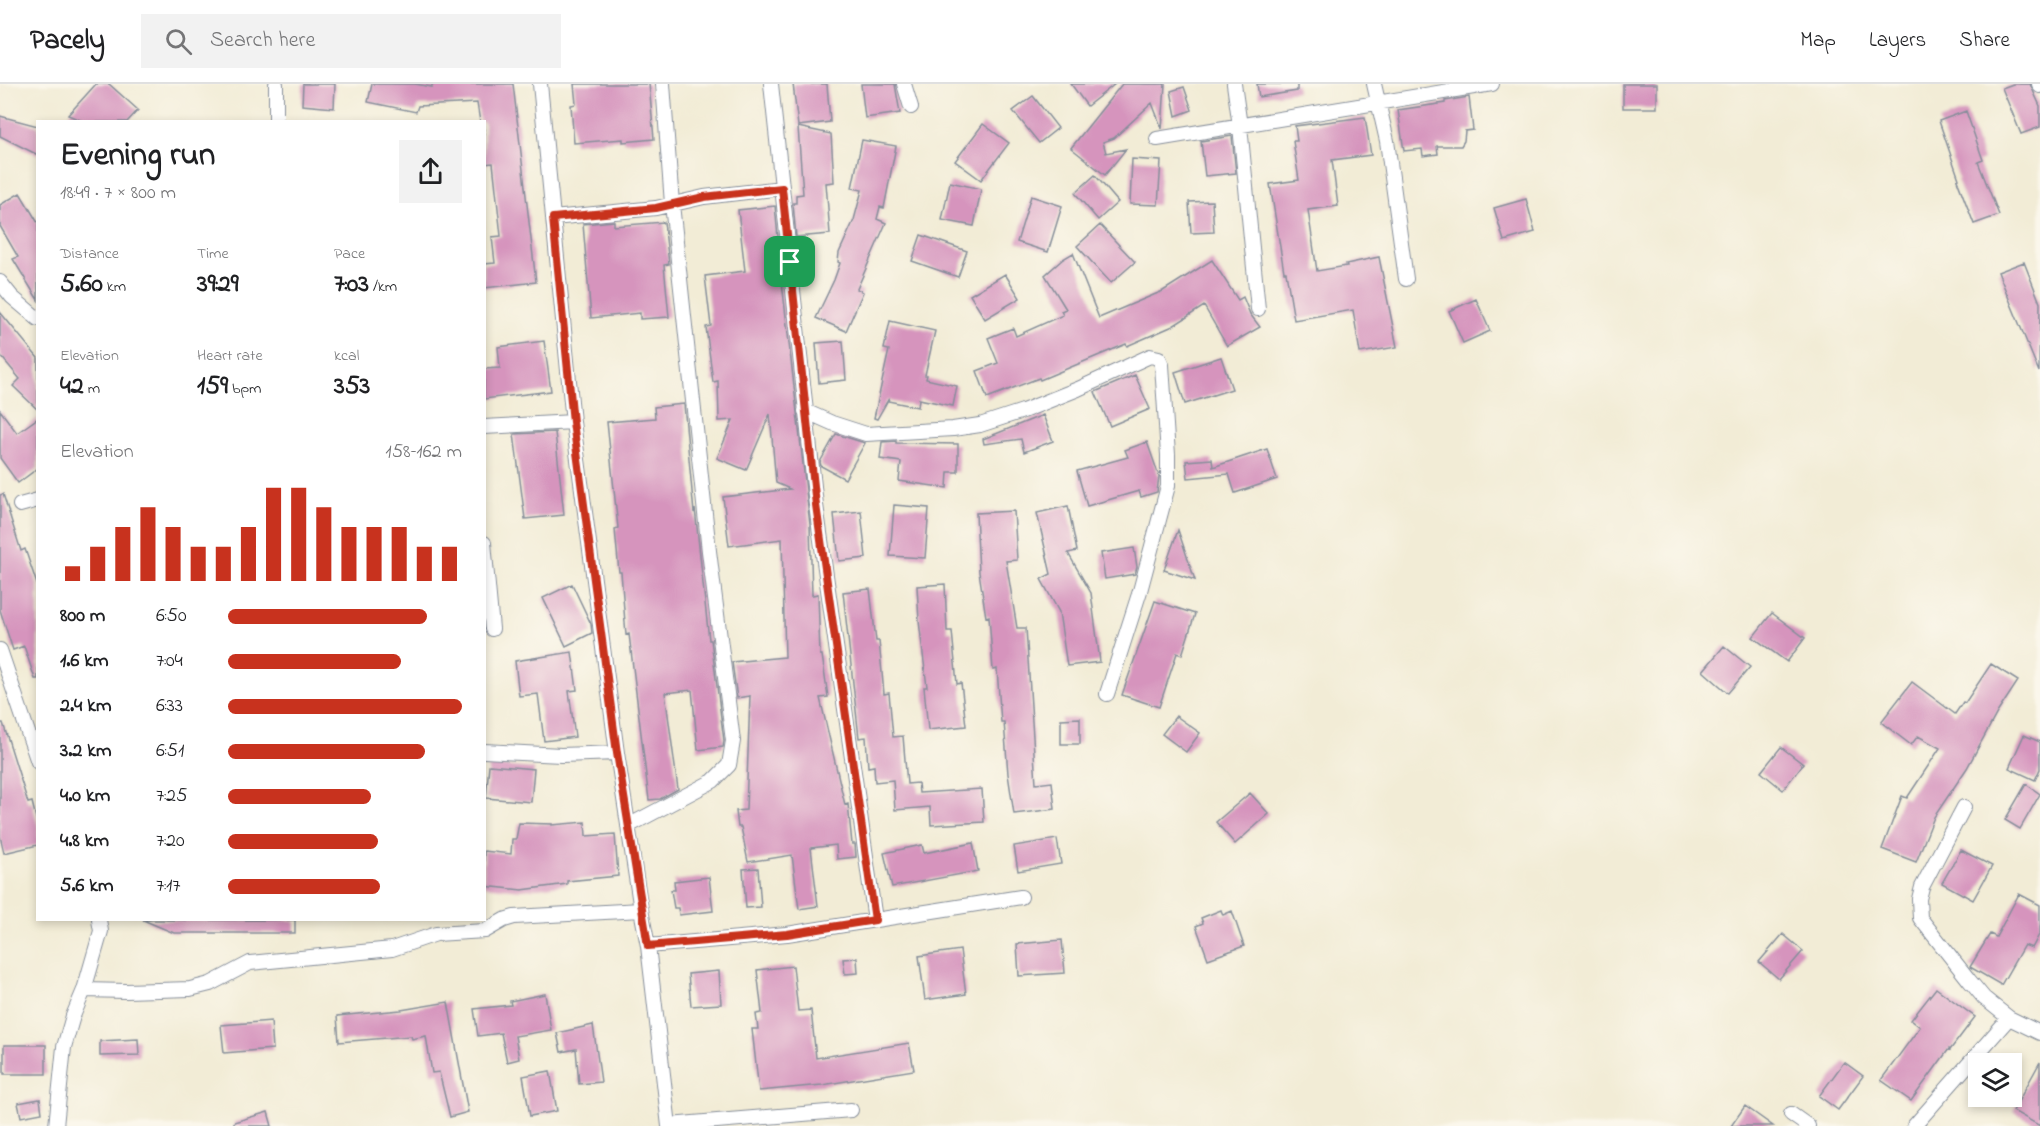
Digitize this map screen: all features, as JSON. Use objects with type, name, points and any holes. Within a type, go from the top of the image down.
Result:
[{"type":"street","points":[[276,84],[276,120]]},
{"type":"street","points":[[540,84],[573,422],[617,753],[648,946],[669,1126],[851,1110]]},
{"type":"street","points":[[628,826],[713,781],[729,765],[733,741],[709,551],[672,204],[663,84]]},
{"type":"street","points":[[771,84],[816,505],[875,920]]},
{"type":"street","points":[[904,84],[911,107]]},
{"type":"street","points":[[1234,84],[1258,309]]},
{"type":"street","points":[[1374,84],[1387,141],[1406,279]]},
{"type":"street","points":[[1157,140],[1492,84]]},
{"type":"street","points":[[553,218],[656,208],[704,197],[782,188]]},
{"type":"street","points":[[0,282],[12,297],[36,317]]},
{"type":"street","points":[[805,411],[866,434],[971,426],[1023,411],[1150,356],[1159,358],[1162,365],[1168,486],[1140,591],[1107,694]]},
{"type":"street","points":[[486,427],[573,422]]},
{"type":"street","points":[[20,505],[36,501]]},
{"type":"street","points":[[486,564],[492,629]]},
{"type":"street","points":[[0,650],[36,756]]},
{"type":"street","points":[[486,751],[561,755],[617,753]]},
{"type":"street","points":[[1964,807],[1922,887],[1919,899],[1920,918],[1984,998],[2009,1018],[2040,1034]]},
{"type":"street","points":[[648,946],[787,934],[1021,897]]},
{"type":"street","points":[[84,990],[190,989],[210,984],[250,963],[392,949],[436,934],[485,931],[514,917],[641,910]]},
{"type":"street","points":[[56,1126],[64,1047],[101,931],[99,921]]},
{"type":"street","points":[[1914,1126],[2009,1018]]},
{"type":"street","points":[[1791,1114],[1808,1126]]},
{"type":"building","points":[[96,84],[109,84],[138,110],[129,120],[80,120],[68,115]]},
{"type":"building","points":[[303,84],[335,84],[334,108],[302,105]]},
{"type":"building","points":[[372,84],[415,84],[432,87],[432,84],[513,84],[536,282],[486,288],[486,264],[495,263],[492,237],[501,236],[493,163],[486,164],[486,120],[480,120],[477,103],[418,106],[416,112],[368,102]]},
{"type":"building","points":[[574,84],[649,84],[654,139],[574,143],[571,105],[576,104]]},
{"type":"building","points":[[793,84],[827,84],[830,122],[798,126]]},
{"type":"building","points":[[861,84],[895,84],[900,113],[865,118]]},
{"type":"building","points":[[1071,84],[1115,84],[1087,106]]},
{"type":"building","points":[[1122,84],[1165,84],[1162,129],[1152,103],[1114,138],[1103,142],[1106,153],[1126,149],[1105,175],[1071,148]]},
{"type":"building","points":[[1257,84],[1297,84],[1297,91],[1259,97]]},
{"type":"building","points":[[1623,84],[1657,84],[1657,108],[1623,108]]},
{"type":"building","points":[[2013,84],[2030,84],[2040,106],[2040,127],[2021,134],[2002,88]]},
{"type":"building","points":[[1184,87],[1192,110],[1176,116],[1171,91]]},
{"type":"building","points":[[1033,96],[1058,128],[1039,143],[1013,111]]},
{"type":"building","points":[[1469,97],[1473,130],[1465,131],[1461,146],[1437,146],[1438,154],[1423,156],[1422,149],[1404,151],[1398,110]]},
{"type":"building","points":[[1966,111],[1983,160],[1978,162],[1999,215],[1974,224],[1957,180],[1959,179],[1939,121]]},
{"type":"building","points":[[0,116],[36,125],[36,154],[0,136]]},
{"type":"building","points":[[1365,117],[1371,155],[1332,160],[1338,206],[1308,210],[1317,271],[1379,257],[1397,347],[1360,353],[1353,310],[1294,320],[1270,184],[1299,180],[1293,141],[1297,141],[1295,126]]},
{"type":"building","points":[[983,124],[1009,143],[981,180],[955,161]]},
{"type":"building","points":[[798,127],[831,134],[834,182],[826,183],[830,234],[796,237],[793,203],[796,203],[796,195],[803,194]]},
{"type":"building","points":[[1232,136],[1236,173],[1205,176],[1201,141]]},
{"type":"building","points":[[862,140],[896,146],[884,208],[880,207],[877,219],[886,223],[857,289],[863,292],[846,331],[816,318],[834,280],[840,263],[838,262],[839,253],[854,220],[862,190],[852,188]]},
{"type":"building","points":[[1132,159],[1161,161],[1158,205],[1130,204]]},
{"type":"building","points":[[1095,175],[1118,202],[1098,220],[1075,193]]},
{"type":"building","points":[[950,182],[981,189],[974,226],[942,220]]},
{"type":"building","points":[[20,193],[36,220],[36,297],[13,259],[18,257],[0,226],[0,205]]},
{"type":"building","points":[[1031,196],[1062,206],[1048,252],[1017,242]]},
{"type":"building","points":[[1526,199],[1535,232],[1504,241],[1494,208]]},
{"type":"building","points":[[1212,201],[1214,232],[1191,233],[1189,202]]},
{"type":"building","points":[[775,206],[810,525],[812,595],[818,594],[820,655],[822,655],[828,697],[820,698],[845,805],[848,804],[852,844],[855,844],[856,857],[837,859],[836,845],[811,848],[818,906],[799,909],[792,855],[748,862],[736,811],[746,810],[750,696],[737,698],[732,662],[785,657],[782,539],[729,546],[723,497],[790,489],[776,483],[770,414],[746,470],[717,458],[733,420],[719,421],[718,381],[713,382],[706,327],[711,326],[705,276],[745,271],[738,210]]},
{"type":"building","points":[[614,221],[614,226],[664,222],[669,264],[664,265],[669,317],[640,319],[640,313],[591,318],[583,224]]},
{"type":"building","points":[[1100,225],[1135,262],[1111,283],[1077,246]]},
{"type":"building","points":[[921,235],[967,251],[958,277],[912,261]]},
{"type":"building","points":[[1073,253],[1099,318],[1163,291],[1212,260],[1238,300],[1243,297],[1250,314],[1260,327],[1227,346],[1204,306],[1173,326],[1127,346],[1126,344],[1040,380],[1039,378],[987,398],[977,371],[998,363],[988,338],[1013,328],[1016,336],[1063,315],[1061,311],[1066,309],[1045,275]]},
{"type":"building","points":[[2024,262],[2040,303],[2039,372],[1998,272]]},
{"type":"building","points":[[1005,274],[1020,298],[985,319],[970,295]]},
{"type":"building","points":[[1476,299],[1490,331],[1463,343],[1449,311]]},
{"type":"building","points":[[0,312],[36,356],[36,408],[13,386],[20,379],[0,355]]},
{"type":"building","points":[[890,321],[935,331],[925,375],[927,375],[926,379],[957,386],[953,406],[919,399],[918,407],[888,401],[889,398],[877,419],[874,418],[889,350],[884,349]]},
{"type":"building","points":[[544,341],[551,391],[486,399],[486,369],[500,368],[498,347]]},
{"type":"building","points":[[843,341],[846,380],[819,383],[816,343]]},
{"type":"building","points":[[1221,357],[1232,389],[1185,404],[1175,372]]},
{"type":"building","points":[[1135,375],[1150,409],[1110,426],[1095,392]]},
{"type":"building","points":[[684,404],[709,640],[711,640],[724,741],[723,747],[698,750],[692,690],[665,693],[678,789],[660,799],[649,800],[629,634],[626,635],[621,572],[619,572],[615,529],[618,528],[607,422],[655,418],[654,407]]},
{"type":"building","points":[[0,410],[17,433],[36,419],[36,470],[18,483],[0,458]]},
{"type":"building","points":[[1043,415],[1053,441],[1024,452],[1021,439],[984,444],[983,439]]},
{"type":"building","points":[[555,432],[564,515],[525,519],[514,434]]},
{"type":"building","points":[[836,434],[865,443],[845,479],[821,466],[820,462]]},
{"type":"building","points":[[896,441],[896,443],[958,444],[958,472],[948,472],[947,488],[899,481],[901,462],[880,459],[882,442]]},
{"type":"building","points":[[1147,442],[1159,476],[1157,492],[1141,497],[1139,491],[1087,506],[1077,471],[1128,457],[1125,450]]},
{"type":"building","points":[[1267,449],[1277,479],[1235,493],[1229,474],[1188,478],[1186,461],[1212,459],[1213,467]]},
{"type":"building","points":[[3,494],[21,551],[25,549],[36,581],[36,679],[24,646],[13,650],[0,610],[0,495]]},
{"type":"building","points":[[894,505],[929,508],[925,558],[890,556]]},
{"type":"building","points":[[1068,506],[1077,551],[1068,553],[1091,593],[1100,662],[1067,666],[1059,612],[1041,579],[1051,574],[1037,513]]},
{"type":"building","points":[[861,511],[866,558],[839,561],[834,514]]},
{"type":"building","points":[[1014,511],[1017,560],[1006,561],[1017,628],[1026,628],[1036,784],[1052,782],[1055,809],[1014,814],[1004,722],[1001,722],[997,669],[993,670],[989,616],[986,617],[979,572],[976,513]]},
{"type":"building","points":[[1178,530],[1195,580],[1164,570]]},
{"type":"building","points":[[1134,548],[1137,567],[1135,574],[1105,579],[1101,553]]},
{"type":"building","points":[[572,584],[591,624],[592,633],[566,646],[543,598]]},
{"type":"building","points":[[945,584],[947,631],[952,631],[957,684],[961,683],[966,726],[928,730],[924,687],[927,687],[917,586]]},
{"type":"building","points":[[870,589],[876,641],[879,641],[884,694],[889,693],[893,737],[903,736],[907,784],[918,783],[919,793],[982,789],[984,822],[931,825],[930,807],[895,810],[893,780],[875,782],[874,766],[868,767],[866,737],[859,738],[843,592]]},
{"type":"building","points":[[1155,601],[1195,614],[1182,655],[1177,653],[1159,707],[1122,695]]},
{"type":"building","points":[[1772,613],[1805,638],[1787,662],[1753,637]]},
{"type":"building","points":[[1724,646],[1750,667],[1728,693],[1703,671]]},
{"type":"building","points":[[572,652],[577,690],[569,691],[575,737],[544,741],[538,694],[519,696],[515,661]]},
{"type":"building","points":[[1991,664],[2018,681],[1997,713],[1967,768],[1934,817],[1916,862],[1882,849],[1902,796],[1907,798],[1940,748],[1918,736],[1911,745],[1881,722],[1912,682],[1955,714]]},
{"type":"building","points":[[1176,716],[1200,733],[1186,752],[1162,734]]},
{"type":"building","points":[[1080,718],[1080,744],[1061,744],[1061,719]]},
{"type":"building","points":[[0,723],[3,723],[28,803],[32,802],[36,818],[36,845],[4,853],[0,836]]},
{"type":"building","points":[[2024,735],[2040,742],[2040,769],[2035,780],[2009,768]]},
{"type":"building","points":[[1781,747],[1803,764],[1783,790],[1761,772]]},
{"type":"building","points":[[489,765],[534,769],[531,802],[486,798]]},
{"type":"building","points":[[2026,784],[2040,794],[2020,829],[2005,820]]},
{"type":"building","points":[[1250,793],[1269,814],[1235,844],[1216,822]]},
{"type":"building","points":[[585,822],[586,836],[615,834],[618,876],[567,881],[567,884],[522,890],[486,886],[486,851],[511,854],[512,839],[516,839],[519,823],[552,825]]},
{"type":"building","points":[[1057,839],[1061,864],[1018,871],[1014,846]]},
{"type":"building","points":[[973,843],[978,871],[892,887],[884,853],[922,845],[924,853]]},
{"type":"building","points":[[1961,850],[1992,866],[1973,900],[1942,883]]},
{"type":"building","points":[[758,868],[761,907],[746,908],[743,869]]},
{"type":"building","points":[[709,877],[713,911],[679,915],[678,908],[674,908],[671,890],[675,890],[674,881]]},
{"type":"building","points":[[2019,894],[2040,905],[2040,933],[2032,948],[2024,945],[2001,985],[1970,967],[1990,934],[1996,937]]},
{"type":"building","points":[[1221,910],[1223,915],[1232,911],[1244,946],[1208,959],[1196,926],[1203,923],[1201,918]]},
{"type":"building","points":[[145,921],[295,921],[295,933],[174,933]]},
{"type":"building","points":[[1783,934],[1803,951],[1779,979],[1759,962]]},
{"type":"building","points":[[1062,940],[1065,973],[1019,976],[1017,944]]},
{"type":"building","points":[[960,950],[966,994],[925,1000],[919,956]]},
{"type":"building","points":[[857,958],[858,973],[845,974],[843,959]]},
{"type":"building","points":[[793,966],[798,1011],[811,1010],[816,1058],[909,1043],[914,1070],[822,1085],[759,1091],[752,1029],[758,1029],[756,1014],[762,1013],[757,970]]},
{"type":"building","points":[[719,971],[721,1004],[691,1006],[688,974]]},
{"type":"building","points":[[1936,988],[1975,1017],[1911,1101],[1881,1080],[1920,1027],[1911,1020]]},
{"type":"building","points":[[545,994],[551,1030],[515,1036],[519,1059],[507,1062],[501,1033],[478,1036],[474,1009],[511,1005],[510,1001]]},
{"type":"building","points":[[448,1002],[468,1112],[450,1117],[439,1072],[432,1073],[426,1036],[412,1039],[411,1036],[339,1042],[337,1016],[401,1010]]},
{"type":"building","points":[[271,1021],[273,1049],[224,1053],[221,1025]]},
{"type":"building","points":[[593,1025],[601,1082],[579,1084],[576,1049],[561,1052],[557,1033]]},
{"type":"building","points":[[138,1039],[139,1055],[100,1056],[100,1041]]},
{"type":"building","points":[[4,1045],[46,1045],[46,1074],[4,1074]]},
{"type":"building","points":[[1844,1062],[1863,1076],[1838,1110],[1819,1096]]},
{"type":"building","points":[[2040,1062],[2040,1126],[2013,1111],[2015,1107],[2022,1107],[2022,1095]]},
{"type":"building","points":[[550,1071],[557,1111],[530,1116],[523,1076]]},
{"type":"building","points":[[40,1099],[42,1113],[21,1117],[18,1103]]},
{"type":"building","points":[[1745,1106],[1773,1126],[1731,1126]]},
{"type":"building","points":[[268,1112],[272,1126],[234,1126],[234,1122]]},
{"type":"route","points":[[782,188],[790,262],[816,505],[875,920],[787,934],[648,946],[617,753],[573,422],[553,218],[656,208],[704,197],[782,188]]}]
